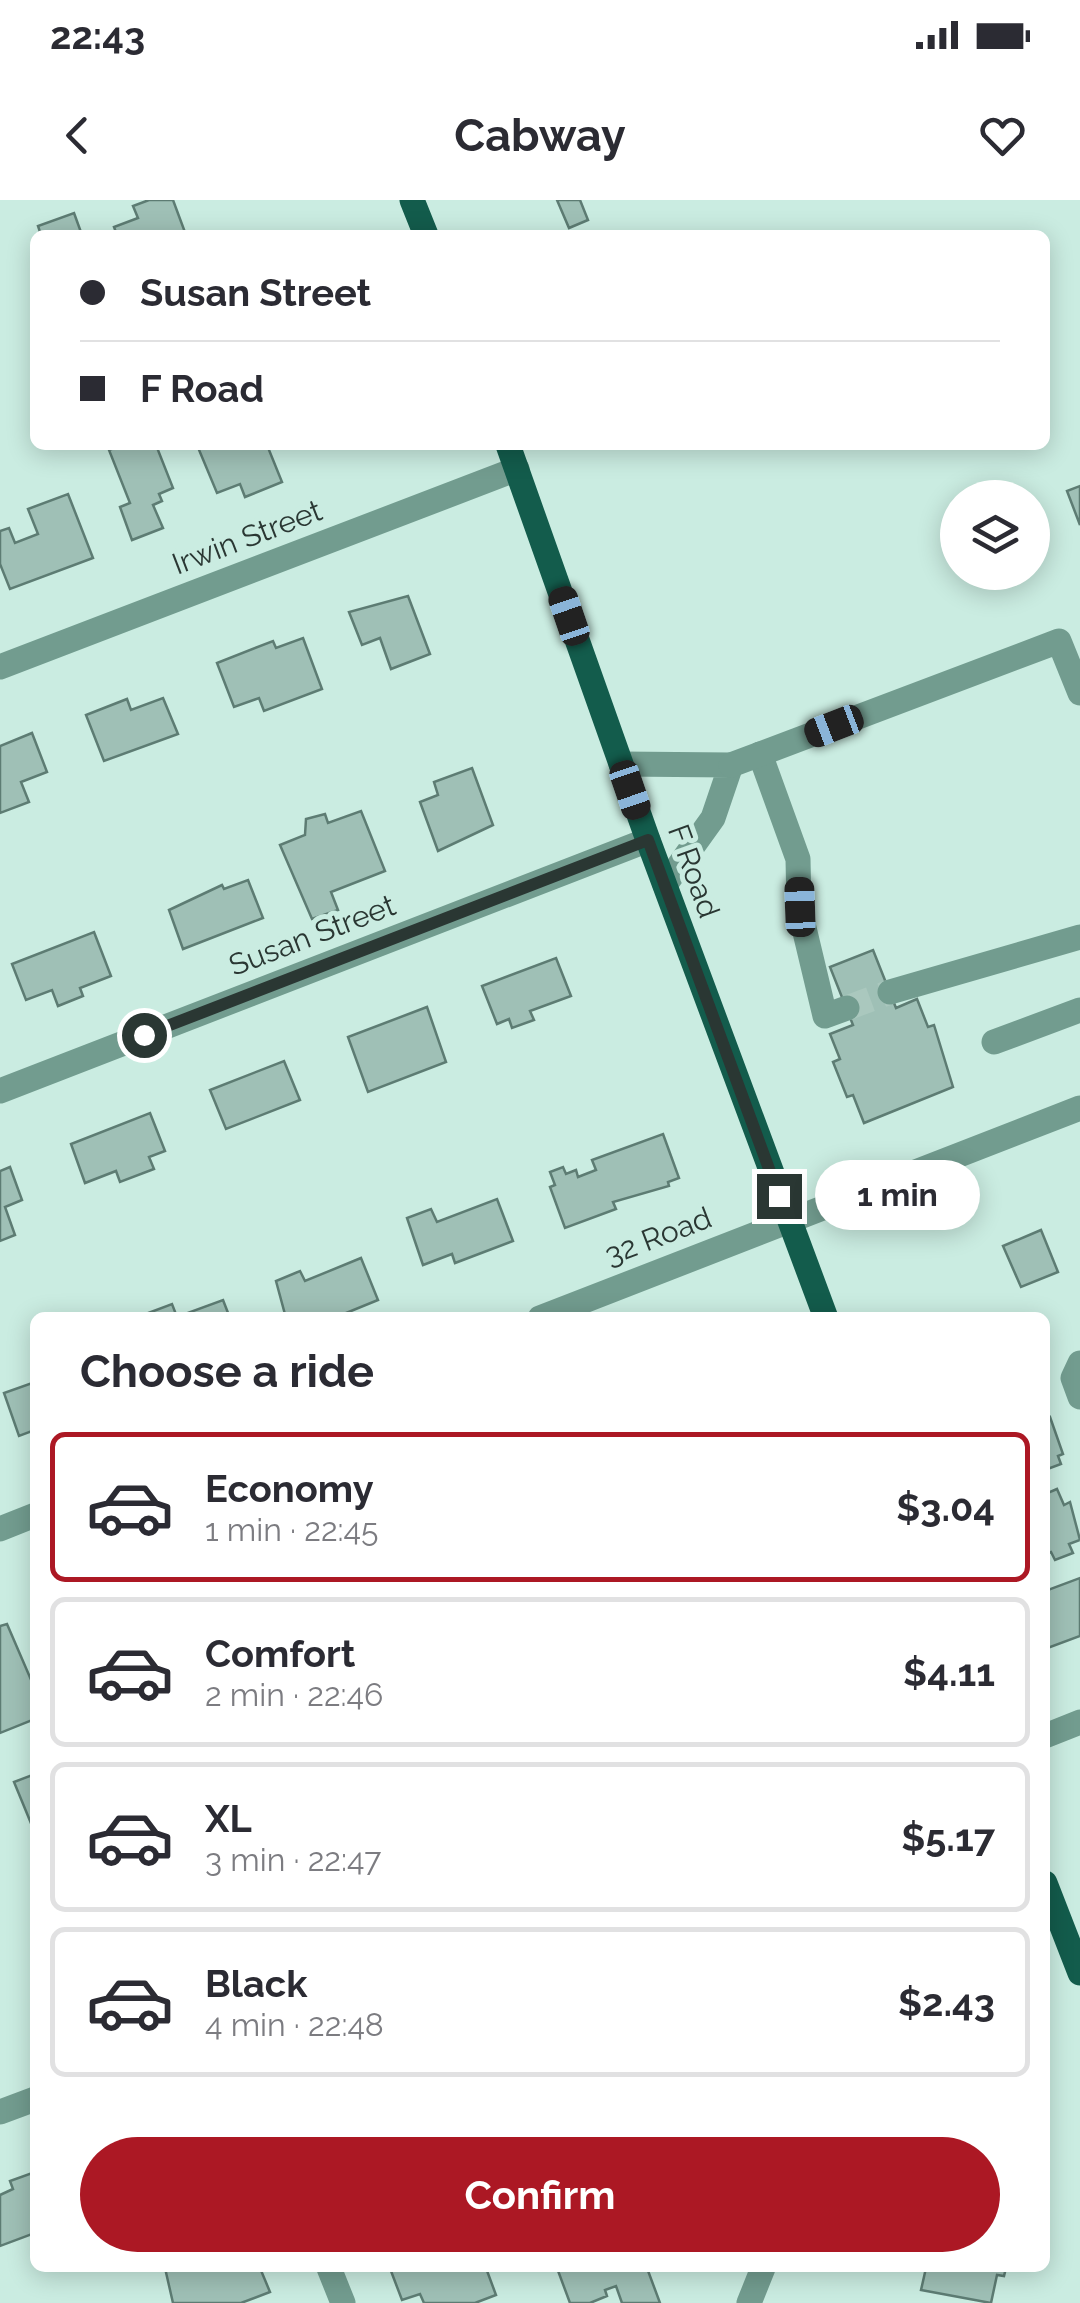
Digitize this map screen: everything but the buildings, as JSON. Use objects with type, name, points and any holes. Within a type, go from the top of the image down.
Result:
[{"type":"main road","points":[[412,200],[424,230]]},
{"type":"main road","name":"F Road","points":[[512,457],[664,885],[824,1312]]},
{"type":"main road","points":[[1050,1896],[1080,1973]]},
{"type":"street","name":"Irwin Street","points":[[0,666],[512,457]]},
{"type":"street","points":[[620,764],[731,765],[1059,641],[1080,693]]},
{"type":"street","points":[[760,754],[798,859],[800,907],[825,1016],[847,1008]]},
{"type":"street","points":[[664,885],[714,818],[731,765]]},
{"type":"street","name":"Susan Street","points":[[0,1091],[648,840]]},
{"type":"street","points":[[890,992],[1080,937]]},
{"type":"street","points":[[994,1042],[1080,1010]]},
{"type":"street","name":"32 Road","points":[[555,1312],[1080,1108]]},
{"type":"street","points":[[0,1529],[30,1518]]},
{"type":"street","points":[[1050,1734],[1080,1722]]},
{"type":"street","points":[[0,2112],[30,2101]]},
{"type":"street","points":[[331,2272],[343,2303]]},
{"type":"street","points":[[749,2303],[761,2272]]},
{"type":"tunnel","points":[[847,1008],[890,992]]},
{"type":"route","points":[[144,1035],[648,840],[779,1196]]}]
